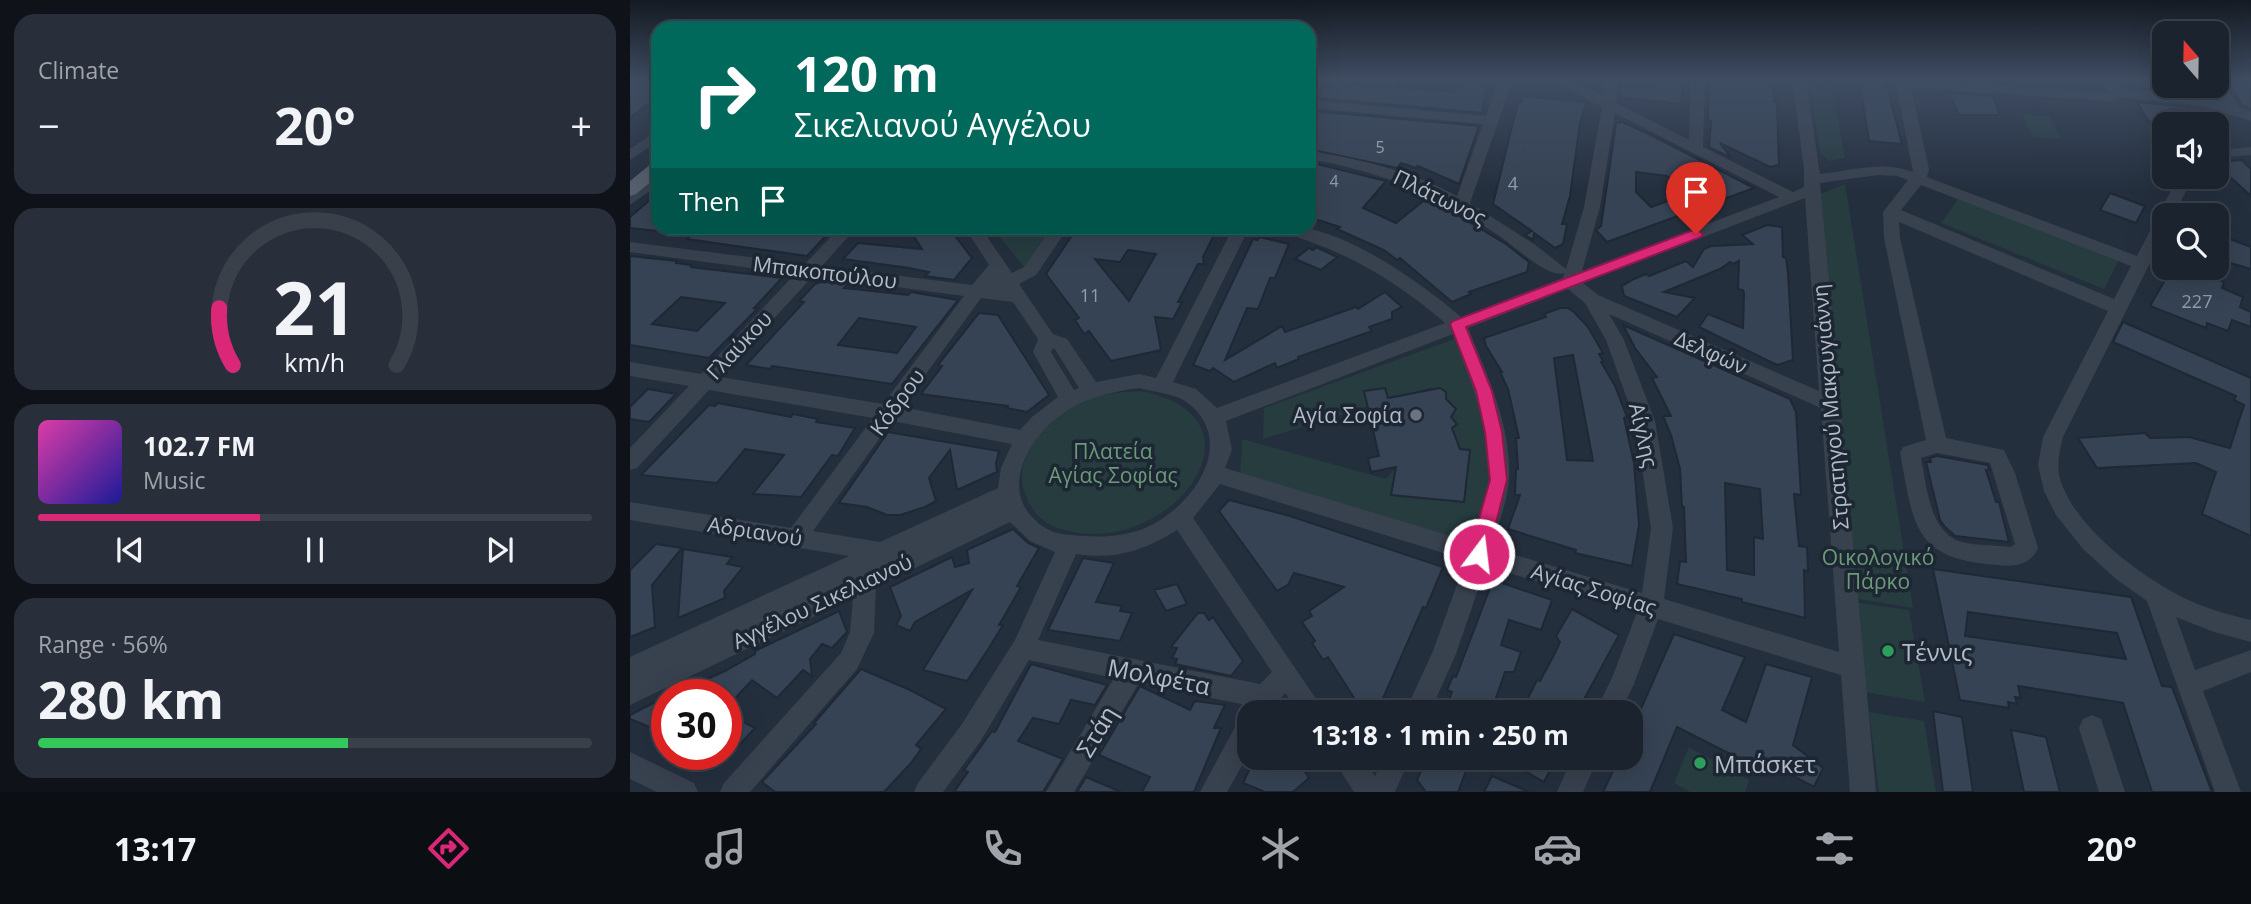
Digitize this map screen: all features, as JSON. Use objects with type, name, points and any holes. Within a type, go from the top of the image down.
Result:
[{"type":"main road","points":[[630,174],[651,158]]},
{"type":"main road","points":[[630,190],[651,173]]},
{"type":"street","points":[[1438,116],[1492,121]]},
{"type":"street","points":[[1462,204],[1494,116]]},
{"type":"street","points":[[1564,276],[1579,258],[1607,116]]},
{"type":"street","points":[[1631,116],[1791,197]]},
{"type":"street","points":[[1696,149],[1697,116]]},
{"type":"street","points":[[1804,116],[1812,179]]},
{"type":"street","points":[[1910,116],[1920,171],[1891,212],[1892,238],[1937,445]]},
{"type":"street","points":[[630,144],[651,128]]},
{"type":"street","points":[[630,156],[651,140]]},
{"type":"street","points":[[2229,153],[2251,151]]},
{"type":"street","name":"Πλάτωνος","points":[[1316,156],[1398,173],[1462,204],[1564,276]]},
{"type":"street","points":[[1215,417],[1458,324],[1564,276],[1791,197],[1812,179],[1843,177],[1878,169],[1920,171],[2140,263]]},
{"type":"street","name":"Στρατηγού Μακρυγιάννη","points":[[1812,179],[1863,792]]},
{"type":"street","points":[[630,200],[651,183]]},
{"type":"street","points":[[2179,189],[2053,437],[2048,461],[2049,475],[2062,504],[2083,532],[2122,570],[2156,595],[2199,615],[2251,631]]},
{"type":"street","points":[[1891,212],[2118,308]]},
{"type":"street","name":"Γλαύκου","points":[[630,462],[841,235]]},
{"type":"street","points":[[978,235],[1047,339],[1061,344],[1091,390]]},
{"type":"street","points":[[1015,290],[1054,235]]},
{"type":"street","points":[[1163,383],[1237,235]]},
{"type":"street","points":[[1312,235],[1355,252],[1398,278],[1458,324],[1484,391],[1494,432],[1499,480],[1479,554],[1444,654],[1423,700]]},
{"type":"street","name":"Μπακοπούλου","points":[[630,247],[976,291],[1015,290]]},
{"type":"street","name":"Κόδρου","points":[[796,538],[976,291],[989,274],[999,267]]},
{"type":"street","name":"Αίγλης","points":[[1564,276],[1592,299],[1615,340],[1645,421],[1662,527],[1651,607],[1613,700]]},
{"type":"street","name":"Δελφών","points":[[1592,299],[1830,404]]},
{"type":"street","points":[[1047,339],[1042,352],[1069,399]]},
{"type":"street","points":[[630,369],[1024,439]]},
{"type":"street","points":[[1222,445],[1215,417],[1202,401],[1185,390],[1163,383],[1112,383],[1069,399],[1041,420],[1024,439],[1011,466],[1012,502],[1027,527],[1045,540],[1068,547],[1097,549],[1127,545],[1156,534],[1181,518],[1202,497],[1216,474],[1222,445],[1234,424],[1263,398]]},
{"type":"street","points":[[1937,445],[1997,456],[2005,473],[2027,548],[2015,557],[1957,551],[1938,540],[1927,527],[1910,453],[1937,445]]},
{"type":"street","name":"Αγίας Σοφίας","points":[[1216,474],[1852,667]]},
{"type":"street","name":"Αγγέλου Σικελιανού","points":[[630,693],[815,605],[881,552],[1012,502]]},
{"type":"street","name":"Αγγέλου Σικελιανού","points":[[630,669],[854,575],[1012,502]]},
{"type":"street","name":"Αδριανού","points":[[630,511],[881,552]]},
{"type":"street","points":[[1181,518],[1304,700]]},
{"type":"street","points":[[733,792],[849,662],[856,648],[863,626],[854,575],[832,544]]},
{"type":"street","points":[[927,792],[971,733],[1023,648],[1068,547]]},
{"type":"street","points":[[2156,595],[2228,792]]},
{"type":"street","name":"Μολφέτα","points":[[1023,648],[1133,670],[1246,700]]},
{"type":"street","points":[[2189,684],[2251,661]]},
{"type":"street","name":"Στάη","points":[[1059,792],[1133,670]]},
{"type":"street","name":"Μολφέτα","points":[[1264,700],[1286,674]]},
{"type":"street","points":[[2092,728],[2112,792]]},
{"type":"street","points":[[1213,792],[1237,749]]},
{"type":"street","points":[[630,765],[685,792]]},
{"type":"street","points":[[1354,770],[1370,792]]},
{"type":"street","points":[[1381,792],[1391,770]]},
{"type":"street","points":[[1570,792],[1580,770]]},
{"type":"green space","points":[[1814,116],[1838,116],[1845,158],[1829,161],[1820,153]]},
{"type":"green space","points":[[2023,116],[2049,116],[2061,139],[2033,137]]},
{"type":"green space","name":"Οικολογικό Πάρκο","points":[[1845,184],[1913,608],[1852,598],[1820,194]]},
{"type":"green space","points":[[1959,198],[2118,261],[2104,289],[1941,223]]},
{"type":"green space","points":[[998,235],[1051,235],[1026,269]]},
{"type":"green space","points":[[1460,337],[1481,394],[1493,481],[1475,548],[1240,477],[1242,439],[1386,479],[1419,442],[1450,437],[1432,387],[1263,439],[1264,408]]},
{"type":"green space","name":"Πλατεία Αγίας Σοφίας","points":[[1141,391],[1182,407],[1202,430],[1204,458],[1190,485],[1165,510],[1132,527],[1094,534],[1053,526],[1043,520],[1029,502],[1022,477],[1024,463],[1038,437],[1060,416],[1084,401],[1119,392]]},
{"type":"green space","name":"Τέννις","points":[[1853,602],[1909,610],[1925,702],[1864,692]]},
{"type":"green space","name":"Τέννις","points":[[1869,712],[1924,721],[1936,792],[1879,792]]},
{"type":"green space","name":"Μπάσκετ","points":[[1689,747],[1749,780],[1745,792],[1690,792],[1674,783]]},
{"type":"building","points":[[1316,116],[1367,116],[1479,126],[1459,184],[1418,166],[1416,168],[1401,163],[1397,168],[1316,151]]},
{"type":"building","points":[[1515,116],[1582,116],[1570,196],[1562,224],[1567,224],[1563,244],[1555,248],[1534,233],[1533,240],[1525,235],[1532,231],[1493,204]]},
{"type":"building","points":[[1708,116],[1777,116],[1779,165],[1770,167],[1720,143],[1731,158],[1709,147],[1711,121],[1708,120]]},
{"type":"building","points":[[1865,116],[1895,116],[1902,144],[1869,141]]},
{"type":"building","points":[[2145,116],[2152,116],[2152,127]]},
{"type":"building","points":[[1622,122],[1651,135],[1754,188],[1607,242],[1596,230],[1601,226],[1616,123]],"holes":[[[1636,172],[1667,176],[1688,194],[1651,207],[1636,192]]]},
{"type":"building","points":[[2242,160],[2251,169],[2251,196],[2229,176],[2229,161]]},
{"type":"building","points":[[1316,164],[1386,181],[1363,208],[1396,223],[1427,198],[1432,200],[1506,244],[1529,262],[1527,272],[1469,292],[1471,294],[1452,302],[1400,258],[1397,260],[1384,250],[1337,229],[1340,227],[1316,219]]},
{"type":"building","points":[[2110,193],[2145,206],[2136,223],[2100,210]]},
{"type":"building","points":[[651,199],[651,230],[630,228],[630,217]]},
{"type":"building","points":[[1767,225],[1782,227],[1783,257],[1786,258],[1788,273],[1793,360],[1777,365],[1699,327],[1708,314],[1743,328],[1744,293],[1738,289],[1739,261],[1733,264],[1730,262],[1720,269],[1664,292],[1695,298],[1677,317],[1624,296],[1622,286],[1634,279],[1686,261],[1693,267],[1704,249],[1711,246],[1753,244],[1742,235]]},
{"type":"building","points":[[692,235],[826,235],[807,256],[687,239]]},
{"type":"building","points":[[913,235],[954,235],[972,258],[954,280],[925,276],[929,272],[909,268],[843,259],[858,243],[922,249]]},
{"type":"building","points":[[1072,235],[1214,235],[1203,257],[1204,264],[1198,264],[1178,302],[1182,302],[1173,319],[1155,317],[1161,350],[1111,361],[1089,331],[1084,334],[1075,320],[1079,318],[1046,274]],"holes":[[[1128,250],[1156,254],[1129,301],[1095,259],[1120,262]]]},
{"type":"building","points":[[1259,237],[1289,244],[1275,278],[1270,278],[1258,309],[1247,308],[1225,360],[1282,326],[1285,332],[1356,307],[1358,309],[1385,292],[1402,307],[1392,312],[1392,319],[1369,327],[1372,331],[1298,357],[1299,359],[1277,368],[1275,363],[1234,382],[1213,368],[1210,371],[1193,365],[1253,239],[1258,240]]},
{"type":"building","points":[[2229,239],[2251,247],[2251,269],[2229,263]]},
{"type":"building","points":[[1316,247],[1337,257],[1321,270],[1295,259],[1309,248],[1313,250]]},
{"type":"building","points":[[630,256],[677,261],[676,263],[691,267],[782,278],[754,308],[758,308],[709,358],[630,345]],"holes":[[[681,297],[725,303],[697,331],[652,324]]]},
{"type":"building","points":[[827,280],[849,283],[844,288],[908,295],[911,292],[958,300],[892,384],[772,366],[770,369],[746,365],[804,302],[799,301],[815,284]],"holes":[[[859,318],[916,327],[897,353],[838,345]]]},
{"type":"building","points":[[2165,280],[2219,280],[2224,282],[2222,288],[2243,297],[2240,307],[2251,312],[2251,327],[2232,320],[2228,331],[2207,323],[2206,328],[2150,306]]},
{"type":"building","points":[[1568,308],[1588,327],[1603,353],[1599,354],[1603,361],[1601,362],[1615,386],[1627,417],[1624,418],[1634,463],[1639,525],[1632,566],[1575,553],[1576,550],[1508,529],[1520,495],[1515,495],[1518,469],[1516,438],[1519,438],[1508,389],[1484,338],[1546,317],[1544,314]],"holes":[[[1573,355],[1593,461],[1567,460],[1554,358]]]},
{"type":"building","points":[[979,313],[998,315],[1049,395],[1027,412],[1007,408],[1008,406],[921,394],[942,366],[938,365]]},
{"type":"building","points":[[2123,322],[2251,378],[2251,536],[2202,514],[2216,472],[2196,463],[2097,468],[2078,438],[2145,433],[2150,438],[2189,437],[2230,448],[2244,405],[2234,400],[2236,396],[2113,342]]},
{"type":"building","points":[[1623,325],[1790,399],[1796,412],[1801,495],[1794,494],[1799,546],[1807,547],[1808,571],[1804,570],[1805,618],[1742,602],[1742,599],[1677,584],[1680,561],[1686,562],[1680,469],[1663,416],[1671,416],[1652,378],[1657,377],[1635,348]],"holes":[[[1725,483],[1760,489],[1763,539],[1754,537],[1754,575],[1727,570]]]},
{"type":"building","points":[[1385,388],[1388,398],[1440,388],[1446,392],[1446,399],[1456,409],[1451,417],[1457,424],[1452,428],[1460,449],[1470,450],[1464,502],[1391,495],[1396,467],[1371,472],[1368,458],[1379,456],[1364,391]]},
{"type":"building","points":[[648,389],[676,394],[649,422],[630,419],[630,407]]},
{"type":"building","points":[[718,403],[791,417],[793,414],[818,419],[816,422],[855,428],[838,456],[832,455],[801,497],[753,494],[784,455],[745,449],[717,483],[641,475],[709,405],[715,406]]},
{"type":"building","points":[[888,432],[999,451],[997,472],[957,490],[950,450],[929,478],[936,501],[925,507],[900,515],[887,515],[867,507],[839,503]]},
{"type":"building","points":[[1937,456],[1988,465],[1989,470],[1986,470],[1996,502],[1999,502],[2009,542],[1955,536],[1945,527],[1940,520],[1926,462],[1931,462],[1930,458]]},
{"type":"building","points":[[1229,500],[1290,516],[1443,567],[1382,700],[1355,700],[1328,657],[1323,660],[1312,643],[1315,641],[1302,622],[1312,616],[1309,611],[1344,587],[1294,573],[1288,585],[1277,591],[1219,511]]},
{"type":"building","points":[[1013,529],[1028,543],[1039,548],[1017,586],[1021,587],[989,648],[967,681],[923,670],[972,590],[915,622],[910,631],[896,625],[901,616],[890,587],[952,557],[955,567],[969,563],[967,550]]},
{"type":"building","points":[[656,544],[682,548],[652,585],[655,627],[630,637],[630,570]]},
{"type":"building","points":[[683,549],[732,557],[727,564],[743,567],[724,591],[725,598],[678,618]]},
{"type":"building","points":[[1083,558],[1114,563],[1096,602],[1122,606],[1120,611],[1132,613],[1120,641],[1048,630]]},
{"type":"building","points":[[1933,569],[2131,597],[2162,686],[2172,687],[2212,792],[2152,792],[2123,703],[2018,686],[2021,698],[2015,697],[2017,704],[2008,702],[2009,708],[1960,700]],"holes":[[[1968,612],[2117,633],[2126,659],[1965,636]]]},
{"type":"building","points":[[1493,580],[1552,600],[1541,630],[1509,620],[1501,645],[1521,652],[1514,672],[1505,672],[1495,700],[1449,700],[1452,692],[1447,690],[1453,676],[1456,677]]},
{"type":"building","points":[[1177,584],[1187,604],[1166,611],[1154,590]]},
{"type":"building","points":[[1572,609],[1619,635],[1584,700],[1527,700],[1560,642],[1556,636]]},
{"type":"building","points":[[839,611],[847,632],[832,648],[822,644],[810,659],[812,676],[803,670],[777,698],[752,680],[742,691],[742,679],[707,679],[755,654],[755,651]]},
{"type":"building","points":[[1198,613],[1204,613],[1209,620],[1213,617],[1243,661],[1231,676],[1175,664],[1177,659],[1172,658],[1177,648],[1171,647]]},
{"type":"building","points":[[1674,634],[1745,657],[1722,710],[1746,722],[1766,664],[1812,677],[1793,745],[1823,768],[1814,787],[1765,761],[1762,770],[1677,727],[1650,792],[1603,792],[1613,770],[1643,770],[1643,704]]},
{"type":"building","points":[[1031,664],[1107,685],[1095,705],[1071,700],[1059,724],[1033,718],[1018,741],[1063,759],[1043,792],[954,792],[968,772],[964,770],[992,731],[995,732]]},
{"type":"building","points":[[861,669],[946,709],[916,745],[921,749],[911,763],[884,792],[775,792],[762,782],[816,724],[814,723]]},
{"type":"building","points":[[1140,686],[1190,710],[1195,701],[1225,705],[1214,728],[1221,728],[1194,792],[1142,792],[1150,777],[1099,755]]},
{"type":"building","points":[[651,704],[651,728],[630,719],[630,715]]},
{"type":"building","points":[[1933,711],[1962,717],[1973,792],[1943,792]]},
{"type":"building","points":[[742,721],[755,728],[742,742]]},
{"type":"building","points":[[2011,730],[2046,737],[2060,792],[2024,792]]},
{"type":"building","points":[[1249,770],[1304,770],[1309,778],[1293,792],[1265,792],[1243,783]]},
{"type":"building","points":[[1422,770],[1466,770],[1458,792],[1426,792],[1417,780]]},
{"type":"building","points":[[1524,770],[1550,770],[1544,782]]},
{"type":"building","points":[[1492,776],[1529,792],[1484,792]]},
{"type":"building","points":[[1086,777],[1121,792],[1077,792]]},
{"type":"place","name":"Αγία Σοφία","points":[[1416,415]]},
{"type":"place","name":"Τέννις","points":[[1888,651]]},
{"type":"place","name":"Μπάσκετ","points":[[1700,763]]},
{"type":"route","points":[[1479,554],[1499,480],[1494,432],[1484,391],[1458,324],[1696,234]]}]
